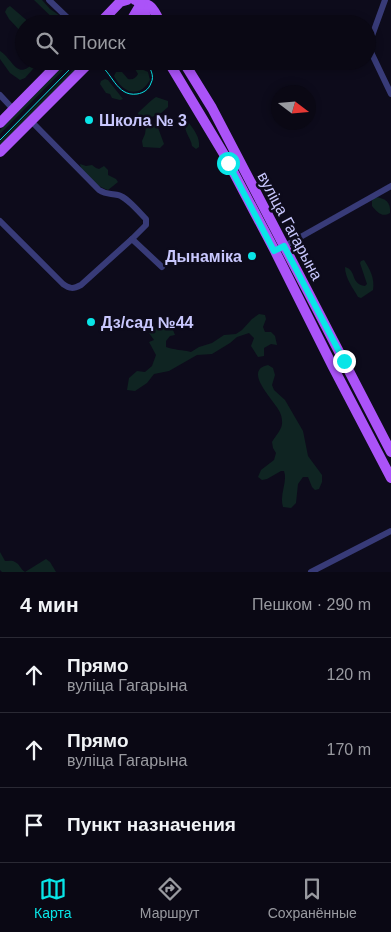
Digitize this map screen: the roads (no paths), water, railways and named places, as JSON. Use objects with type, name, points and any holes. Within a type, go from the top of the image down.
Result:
[{"type":"main road","points":[[136,15],[140,8],[139,0]]},
{"type":"main road","points":[[139,0],[145,15]]},
{"type":"main road","points":[[139,0],[148,4],[156,15]]},
{"type":"main road","points":[[155,0],[162,15]]},
{"type":"main road","points":[[108,15],[123,1]]},
{"type":"main road","points":[[0,122],[52,70]]},
{"type":"main road","points":[[0,152],[82,70]]},
{"type":"main road","name":"вуліца Гагарына","points":[[173,70],[344,361],[391,452]]},
{"type":"main road","name":"вуліца Гагарына","points":[[188,70],[212,108],[333,367],[391,478]]},
{"type":"main road","points":[[200,114],[212,108]]},
{"type":"main road","points":[[333,367],[344,361]]},
{"type":"street","points":[[49,0],[65,15]]},
{"type":"street","points":[[376,23],[384,0]]},
{"type":"street","points":[[376,63],[391,94]]},
{"type":"street","points":[[0,95],[14,109]]},
{"type":"street","points":[[0,221],[63,284],[70,288],[81,285],[146,225],[146,219],[125,198],[119,195],[105,194],[99,190],[31,120]]},
{"type":"street","points":[[279,249],[391,186]]},
{"type":"street","points":[[132,239],[162,267]]},
{"type":"street","points":[[311,572],[391,531]]},
{"type":"tram line","points":[[0,140],[69,70]]},
{"type":"tram line","points":[[105,70],[119,88],[130,94],[142,93],[149,87],[152,80],[151,70]]},
{"type":"place","name":"Школа № 3","points":[[89,120]]},
{"type":"place","name":"Дынаміка","points":[[252,256]]},
{"type":"place","name":"Дз/сад №44","points":[[91,322]]}]
